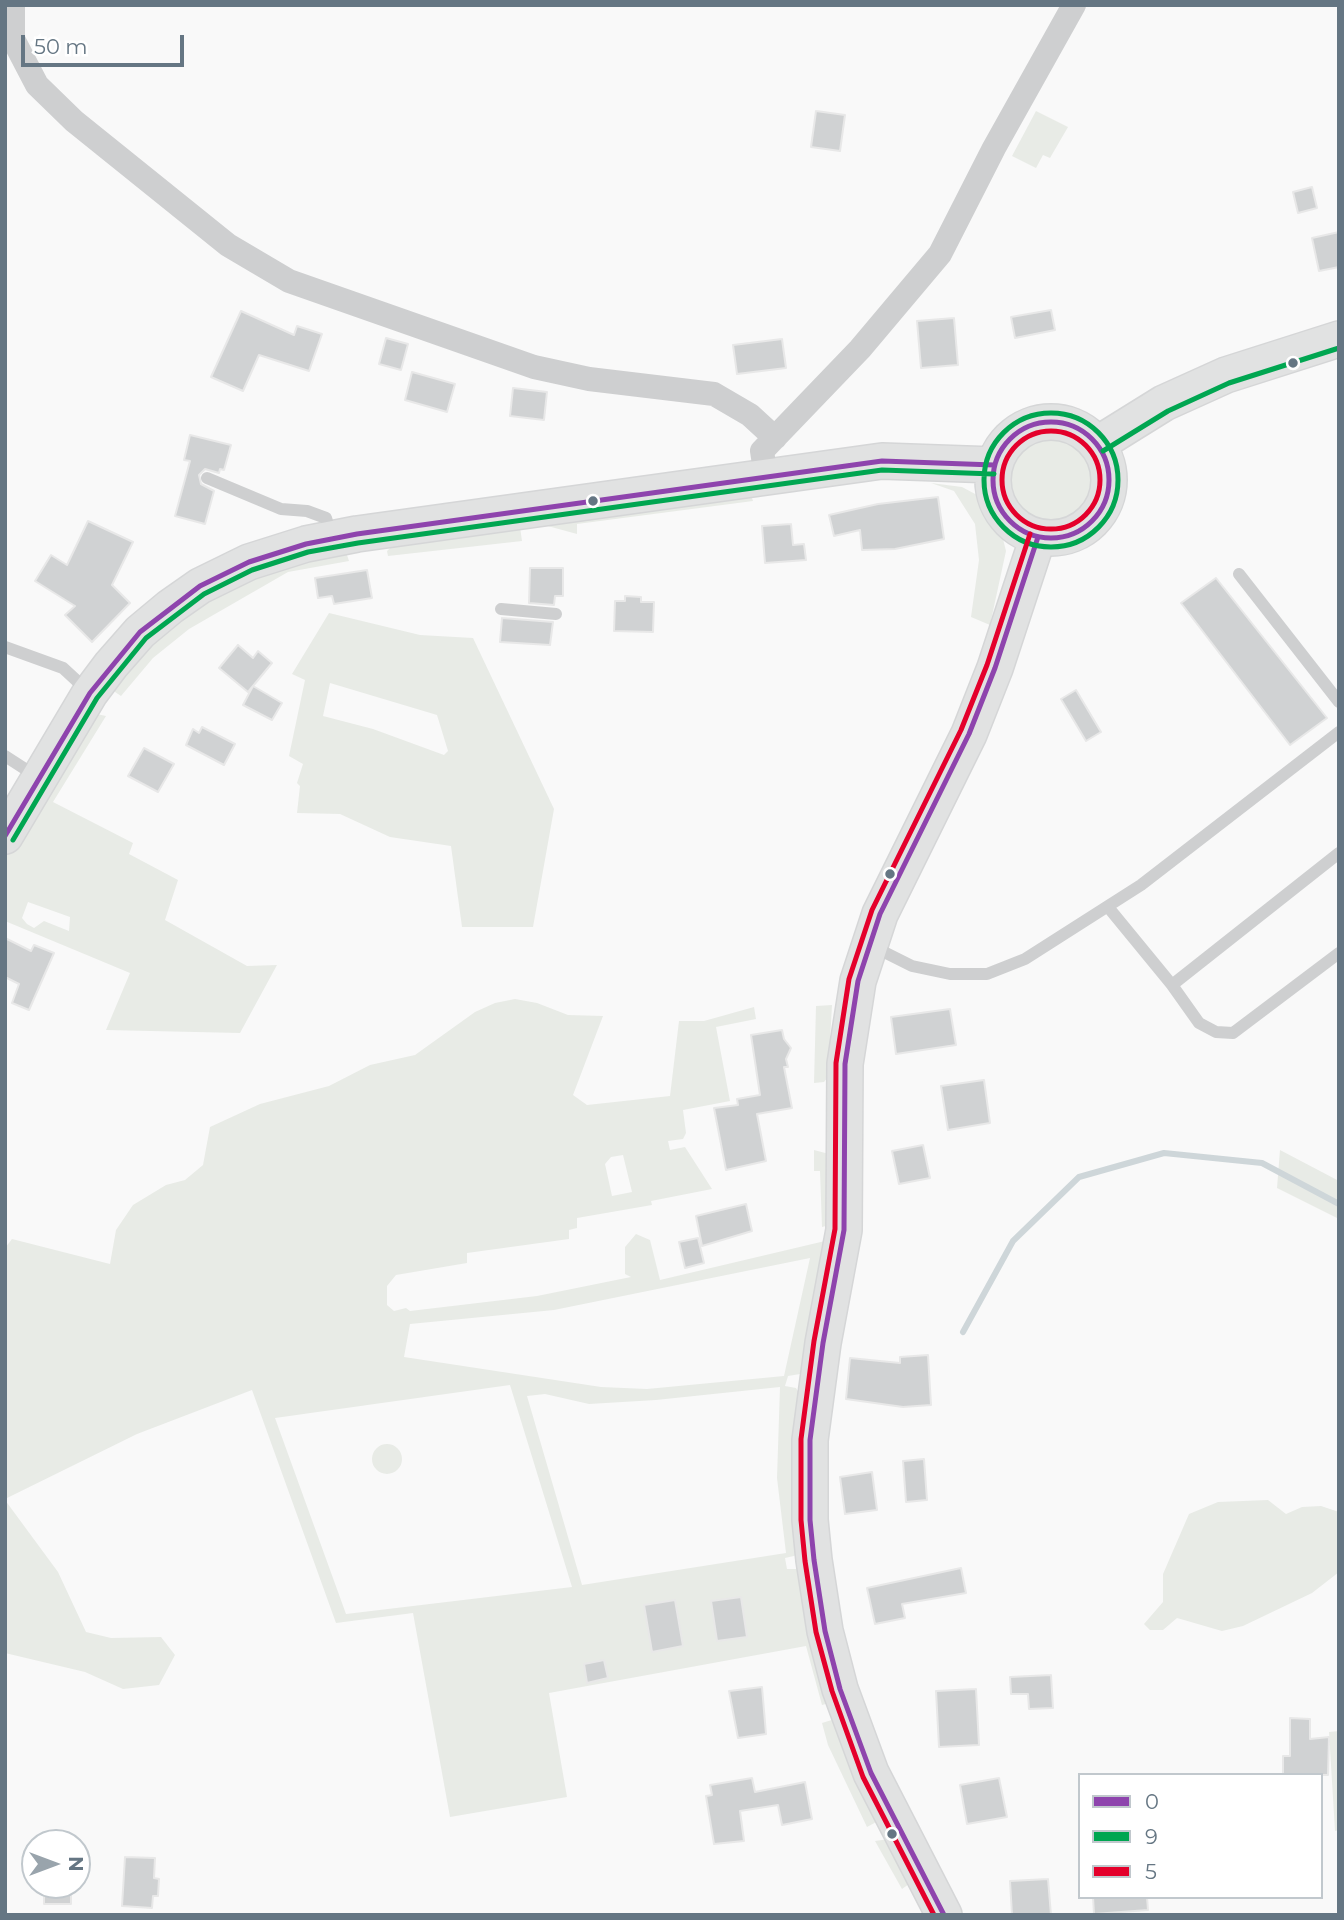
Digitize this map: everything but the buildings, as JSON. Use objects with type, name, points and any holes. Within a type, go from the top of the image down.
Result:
[{"type":"main road","points":[[1098,444],[1164,403],[1226,375],[1339,340]]},
{"type":"main road","points":[[1040,422],[1062,422],[1082,429],[1098,444],[1109,466],[1109,490],[1101,512],[1084,529],[1061,538],[1038,537],[1016,528],[1000,510],[993,488],[994,465],[1004,445],[1020,430],[1040,422]]},
{"type":"main road","points":[[5,836],[90,693],[140,632],[200,586],[249,562],[332,539],[882,461],[994,465]]},
{"type":"main road","points":[[944,1915],[881,1793],[846,1708],[819,1602],[810,1520],[813,1412],[844,1230],[845,1064],[858,981],[869,944],[892,887],[973,723],[1008,635],[1038,537]]},
{"type":"street","points":[[13,5],[13,39],[37,85],[74,121],[228,245],[289,281],[534,367],[589,379],[714,394],[750,415],[775,438]]},
{"type":"street","points":[[766,477],[762,451],[860,349],[940,254],[994,148],[1074,5]]},
{"type":"lane","points":[[207,478],[281,509],[307,511],[326,518],[332,539]]},
{"type":"lane","points":[[1239,574],[1339,702]]},
{"type":"lane","points":[[501,609],[556,614]]},
{"type":"lane","points":[[5,647],[63,668],[90,693]]},
{"type":"lane","points":[[869,944],[912,967],[950,974],[987,974],[1025,959],[1141,885],[1339,732]]},
{"type":"lane","points":[[5,756],[39,778]]},
{"type":"lane","points":[[1172,985],[1339,853]]},
{"type":"lane","points":[[1108,907],[1172,985],[1199,1023],[1216,1032],[1233,1033],[1339,953]]},
{"type":"shaded area","points":[[1036,111],[1068,127],[1050,158],[1043,155],[1036,168],[1012,156]]},
{"type":"shaded area","points":[[1043,440],[1059,440],[1080,451],[1091,472],[1091,488],[1080,509],[1059,520],[1043,520],[1029,514],[1017,502],[1011,488],[1011,472],[1017,458],[1029,446]]},
{"type":"shaded area","points":[[931,483],[962,487],[977,495],[1002,535],[1006,551],[990,625],[971,617],[979,560],[975,524],[954,491]]},
{"type":"shaded area","points":[[751,495],[753,501],[577,524],[577,534],[544,525]]},
{"type":"shaded area","points":[[520,527],[522,541],[388,556],[387,551],[393,545]]},
{"type":"shaded area","points":[[346,552],[349,561],[288,572],[189,629],[153,658],[121,696],[115,692],[113,687],[118,677],[167,629],[195,607],[266,569]]},
{"type":"shaded area","points":[[329,613],[420,635],[473,638],[554,809],[533,927],[462,927],[451,846],[390,837],[340,814],[297,813],[300,786],[297,783],[303,764],[289,756],[305,680],[292,674]],"holes":[[[330,683],[437,715],[448,751],[444,755],[373,729],[323,716]]]},
{"type":"shaded area","points":[[92,713],[106,716],[53,802],[133,843],[129,854],[178,880],[165,920],[247,966],[277,965],[240,1033],[106,1030],[130,973],[5,921],[5,857]],"holes":[[[28,902],[70,917],[69,931],[44,921],[34,928],[22,918]]]},
{"type":"shaded area","points":[[515,999],[537,1003],[568,1015],[603,1016],[573,1095],[587,1105],[670,1096],[679,1021],[704,1021],[754,1007],[756,1019],[716,1027],[730,1101],[683,1110],[686,1133],[683,1139],[668,1141],[670,1150],[685,1147],[712,1189],[651,1201],[652,1205],[577,1218],[577,1228],[569,1230],[569,1239],[467,1253],[467,1263],[396,1275],[387,1286],[387,1305],[394,1311],[406,1308],[410,1311],[537,1296],[631,1277],[625,1274],[625,1247],[636,1234],[650,1240],[660,1280],[825,1241],[806,1373],[788,1376],[785,1386],[796,1388],[801,1396],[798,1555],[785,1558],[787,1569],[799,1569],[829,1703],[822,1705],[806,1646],[549,1693],[567,1797],[450,1817],[413,1613],[336,1623],[252,1390],[137,1434],[5,1499],[5,1248],[12,1239],[110,1264],[116,1230],[133,1205],[166,1185],[185,1180],[203,1165],[210,1127],[260,1104],[329,1086],[370,1065],[415,1055],[475,1012],[495,1003]],"holes":[[[623,1155],[632,1192],[612,1196],[605,1164],[611,1157]],[[810,1258],[784,1376],[647,1389],[601,1387],[404,1357],[410,1324],[554,1310]],[[510,1385],[572,1587],[346,1614],[275,1418]],[[780,1387],[777,1478],[786,1553],[582,1585],[527,1396],[545,1394],[589,1404]]]},
{"type":"shaded area","points":[[832,1005],[828,1077],[824,1082],[814,1083],[816,1006]]},
{"type":"shaded area","points":[[814,1150],[829,1154],[829,1225],[822,1227],[820,1171],[814,1171]]},
{"type":"shaded area","points":[[1280,1150],[1339,1181],[1339,1219],[1277,1188]]},
{"type":"shaded area","points":[[387,1444],[393,1445],[401,1453],[401,1465],[393,1473],[387,1474],[381,1473],[373,1465],[372,1459],[373,1453],[381,1445]]},
{"type":"shaded area","points":[[5,1500],[58,1572],[86,1632],[111,1638],[161,1637],[175,1655],[159,1685],[123,1689],[85,1672],[5,1653]]},
{"type":"shaded area","points":[[1268,1500],[1286,1514],[1302,1507],[1321,1506],[1339,1512],[1339,1572],[1312,1593],[1243,1626],[1222,1631],[1177,1618],[1163,1630],[1150,1630],[1144,1624],[1163,1602],[1163,1574],[1189,1514],[1218,1502]]},
{"type":"shaded area","points":[[835,1719],[880,1820],[867,1827],[828,1745],[822,1723]]},
{"type":"shaded area","points":[[1339,1731],[1339,1830],[1335,1831],[1329,1732]]},
{"type":"shaded area","points":[[889,1839],[909,1884],[902,1889],[875,1841]]},
{"type":"waterway","points":[[963,1332],[1013,1241],[1079,1177],[1164,1153],[1262,1163],[1339,1204]]},
{"type":"transit line","name":"9","points":[[1103,451],[1168,411],[1229,383],[1339,348]]},
{"type":"transit line","name":"9","points":[[1051,413],[1077,418],[1098,433],[1113,454],[1118,480],[1113,506],[1098,527],[1077,542],[1051,547],[1025,542],[1004,527],[989,506],[984,480],[989,454],[1004,433],[1025,418],[1051,413]]},
{"type":"transit line","name":"0","points":[[1051,422],[1073,426],[1092,439],[1105,458],[1109,480],[1105,502],[1092,521],[1073,534],[1051,538],[1029,534],[1010,521],[997,502],[993,480],[997,458],[1010,439],[1029,426],[1051,422]]},
{"type":"transit line","name":"5","points":[[1051,431],[1070,434],[1086,445],[1097,461],[1100,480],[1097,499],[1086,515],[1070,526],[1051,529],[1032,526],[1016,515],[1005,499],[1002,480],[1005,461],[1016,445],[1032,434],[1051,431]]},
{"type":"transit line","name":"0","points":[[5,836],[90,693],[140,632],[200,586],[249,562],[306,544],[357,534],[882,461],[994,465]]},
{"type":"transit line","name":"9","points":[[13,840],[97,698],[146,638],[204,594],[252,570],[308,552],[358,543],[882,470],[994,474]]},
{"type":"transit line","name":"5","points":[[934,1915],[863,1777],[832,1691],[816,1632],[805,1561],[801,1520],[801,1439],[814,1341],[835,1229],[836,1063],[849,979],[872,910],[961,730],[987,665],[1030,534]]},
{"type":"transit line","name":"0","points":[[944,1915],[871,1773],[840,1689],[825,1631],[814,1560],[810,1520],[810,1440],[823,1343],[844,1230],[845,1064],[858,981],[880,914],[969,734],[995,668],[1038,537]]}]
